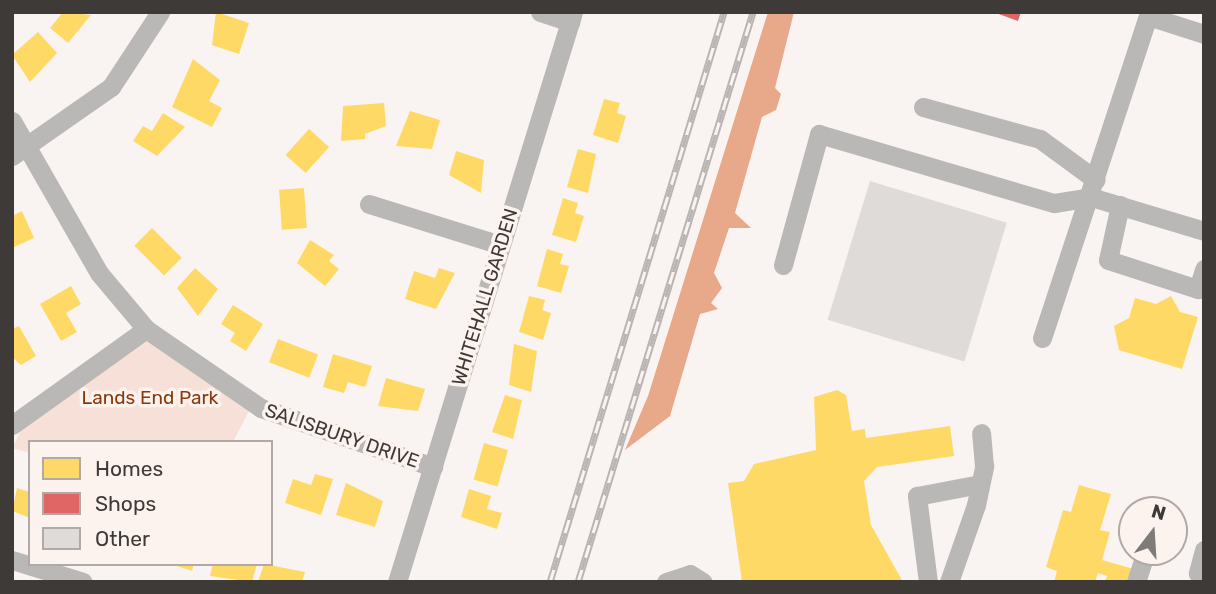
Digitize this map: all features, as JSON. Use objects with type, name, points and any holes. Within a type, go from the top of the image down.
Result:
[{"type":"street","points":[[21,153],[111,88],[160,12]]},
{"type":"street","points":[[540,12],[572,17]]},
{"type":"street","points":[[1042,338],[1094,188],[1148,14],[1204,34]]},
{"type":"street","name":"WHITEHALL GARDEN","points":[[397,582],[572,17]]},
{"type":"street","points":[[923,107],[1040,139],[1094,188],[1120,205],[1204,231]]},
{"type":"street","name":"SALISBURY DRIVE","points":[[12,121],[21,153],[99,273],[146,329],[261,408],[433,467]]},
{"type":"street","points":[[783,265],[819,134],[1054,203],[1094,188]]},
{"type":"street","points":[[369,204],[501,245]]},
{"type":"street","points":[[1120,205],[1108,260],[1198,289],[1204,269]]},
{"type":"street","points":[[12,425],[146,329]]},
{"type":"street","points":[[935,581],[980,484],[981,433]]},
{"type":"street","points":[[935,581],[917,496],[980,484]]},
{"type":"street","points":[[1204,550],[1198,573],[1204,578]]},
{"type":"street","points":[[31,566],[83,582]]},
{"type":"street","points":[[666,582],[690,574],[703,582]]},
{"type":"green space","name":"Lands End Park","points":[[148,341],[249,411],[234,440],[28,440],[28,452],[12,448],[23,427]]},
{"type":"shaded area","points":[[768,12],[794,12],[775,88],[781,94],[776,110],[762,117],[735,213],[751,228],[729,228],[714,273],[722,288],[711,303],[718,309],[700,314],[670,416],[625,450],[648,396]]},
{"type":"building: Homes","points":[[63,12],[91,15],[68,43],[50,28]]},
{"type":"building: Homes","points":[[216,12],[249,23],[239,54],[212,45]]},
{"type":"building: Homes","points":[[38,32],[57,53],[30,82],[12,55]]},
{"type":"building: Homes","points":[[193,59],[220,80],[209,101],[222,108],[212,127],[172,107]]},
{"type":"building: Homes","points":[[604,99],[620,103],[617,113],[626,116],[618,143],[593,135]]},
{"type":"building: Homes","points":[[384,103],[386,126],[365,134],[365,139],[341,141],[343,106]]},
{"type":"building: Homes","points":[[410,111],[440,120],[432,149],[396,146]]},
{"type":"building: Homes","points":[[163,113],[185,127],[157,156],[133,141],[143,126],[152,131]]},
{"type":"building: Homes","points":[[309,129],[329,147],[306,173],[286,155]]},
{"type":"building: Homes","points":[[578,149],[596,154],[588,193],[567,187]]},
{"type":"building: Homes","points":[[456,151],[484,160],[481,193],[449,175]]},
{"type":"building: Homes","points":[[304,188],[307,228],[282,230],[279,190]]},
{"type":"building: Homes","points":[[563,198],[578,203],[575,213],[584,216],[576,242],[552,235]]},
{"type":"building: Homes","points":[[22,211],[34,238],[12,248],[12,216]]},
{"type":"building: Homes","points":[[152,228],[182,258],[164,275],[134,246]]},
{"type":"building: Homes","points":[[310,240],[334,255],[329,261],[339,269],[325,286],[297,263]]},
{"type":"building: Homes","points":[[547,249],[563,254],[560,264],[569,266],[561,293],[537,286]]},
{"type":"building: Homes","points":[[195,268],[218,289],[198,316],[177,288]]},
{"type":"building: Homes","points":[[439,268],[455,273],[436,309],[405,299],[414,271],[435,278]]},
{"type":"building: Homes","points":[[71,286],[81,304],[66,313],[77,332],[61,341],[40,304]]},
{"type":"building: Homes","points":[[529,296],[545,300],[542,310],[551,313],[543,340],[519,332]]},
{"type":"building: Homes","points":[[1171,296],[1180,312],[1198,317],[1182,369],[1119,350],[1114,326],[1129,318],[1135,298],[1156,304]]},
{"type":"building: Homes","points":[[233,305],[263,324],[246,351],[230,341],[235,333],[221,324]]},
{"type":"building: Homes","points":[[19,326],[36,356],[21,365],[12,357],[12,329]]},
{"type":"building: Homes","points":[[278,339],[318,354],[309,378],[269,362]]},
{"type":"building: Homes","points":[[514,344],[537,351],[531,392],[509,385]]},
{"type":"building: Homes","points":[[333,354],[372,366],[365,387],[348,382],[344,393],[323,387]]},
{"type":"building: Homes","points":[[386,378],[425,389],[418,411],[378,406]]},
{"type":"building: Homes","points":[[837,390],[846,395],[852,431],[865,429],[866,438],[950,426],[954,456],[877,467],[864,481],[871,525],[903,582],[742,582],[728,483],[744,481],[754,464],[816,450],[814,397]]},
{"type":"building: Homes","points":[[505,395],[522,400],[513,439],[492,432]]},
{"type":"building: Homes","points":[[484,443],[508,450],[498,486],[474,480]]},
{"type":"building: Homes","points":[[315,474],[333,479],[321,515],[285,503],[293,479],[311,485]]},
{"type":"building: Homes","points":[[346,483],[383,501],[375,527],[336,515]]},
{"type":"building: Homes","points":[[1079,485],[1111,494],[1100,530],[1110,532],[1102,560],[1134,569],[1130,582],[1105,582],[1107,576],[1098,573],[1095,582],[1054,582],[1057,571],[1046,567],[1063,510],[1071,512]]},
{"type":"building: Homes","points":[[17,488],[28,491],[28,517],[12,511]]},
{"type":"building: Homes","points":[[469,489],[491,496],[487,509],[502,513],[497,529],[461,517]]},
{"type":"building: Homes","points":[[177,566],[193,566],[192,571]]},
{"type":"building: Homes","points":[[212,566],[256,566],[252,582],[210,576]]},
{"type":"building: Homes","points":[[263,566],[305,572],[302,582],[258,582]]},
{"type":"building: Shops","points":[[993,12],[1021,12],[1018,21]]},
{"type":"building: Other","points":[[870,181],[1007,223],[964,361],[828,320]]},
{"type":"railway","points":[[550,582],[724,12]]},
{"type":"railway","points":[[578,582],[753,12]]}]
